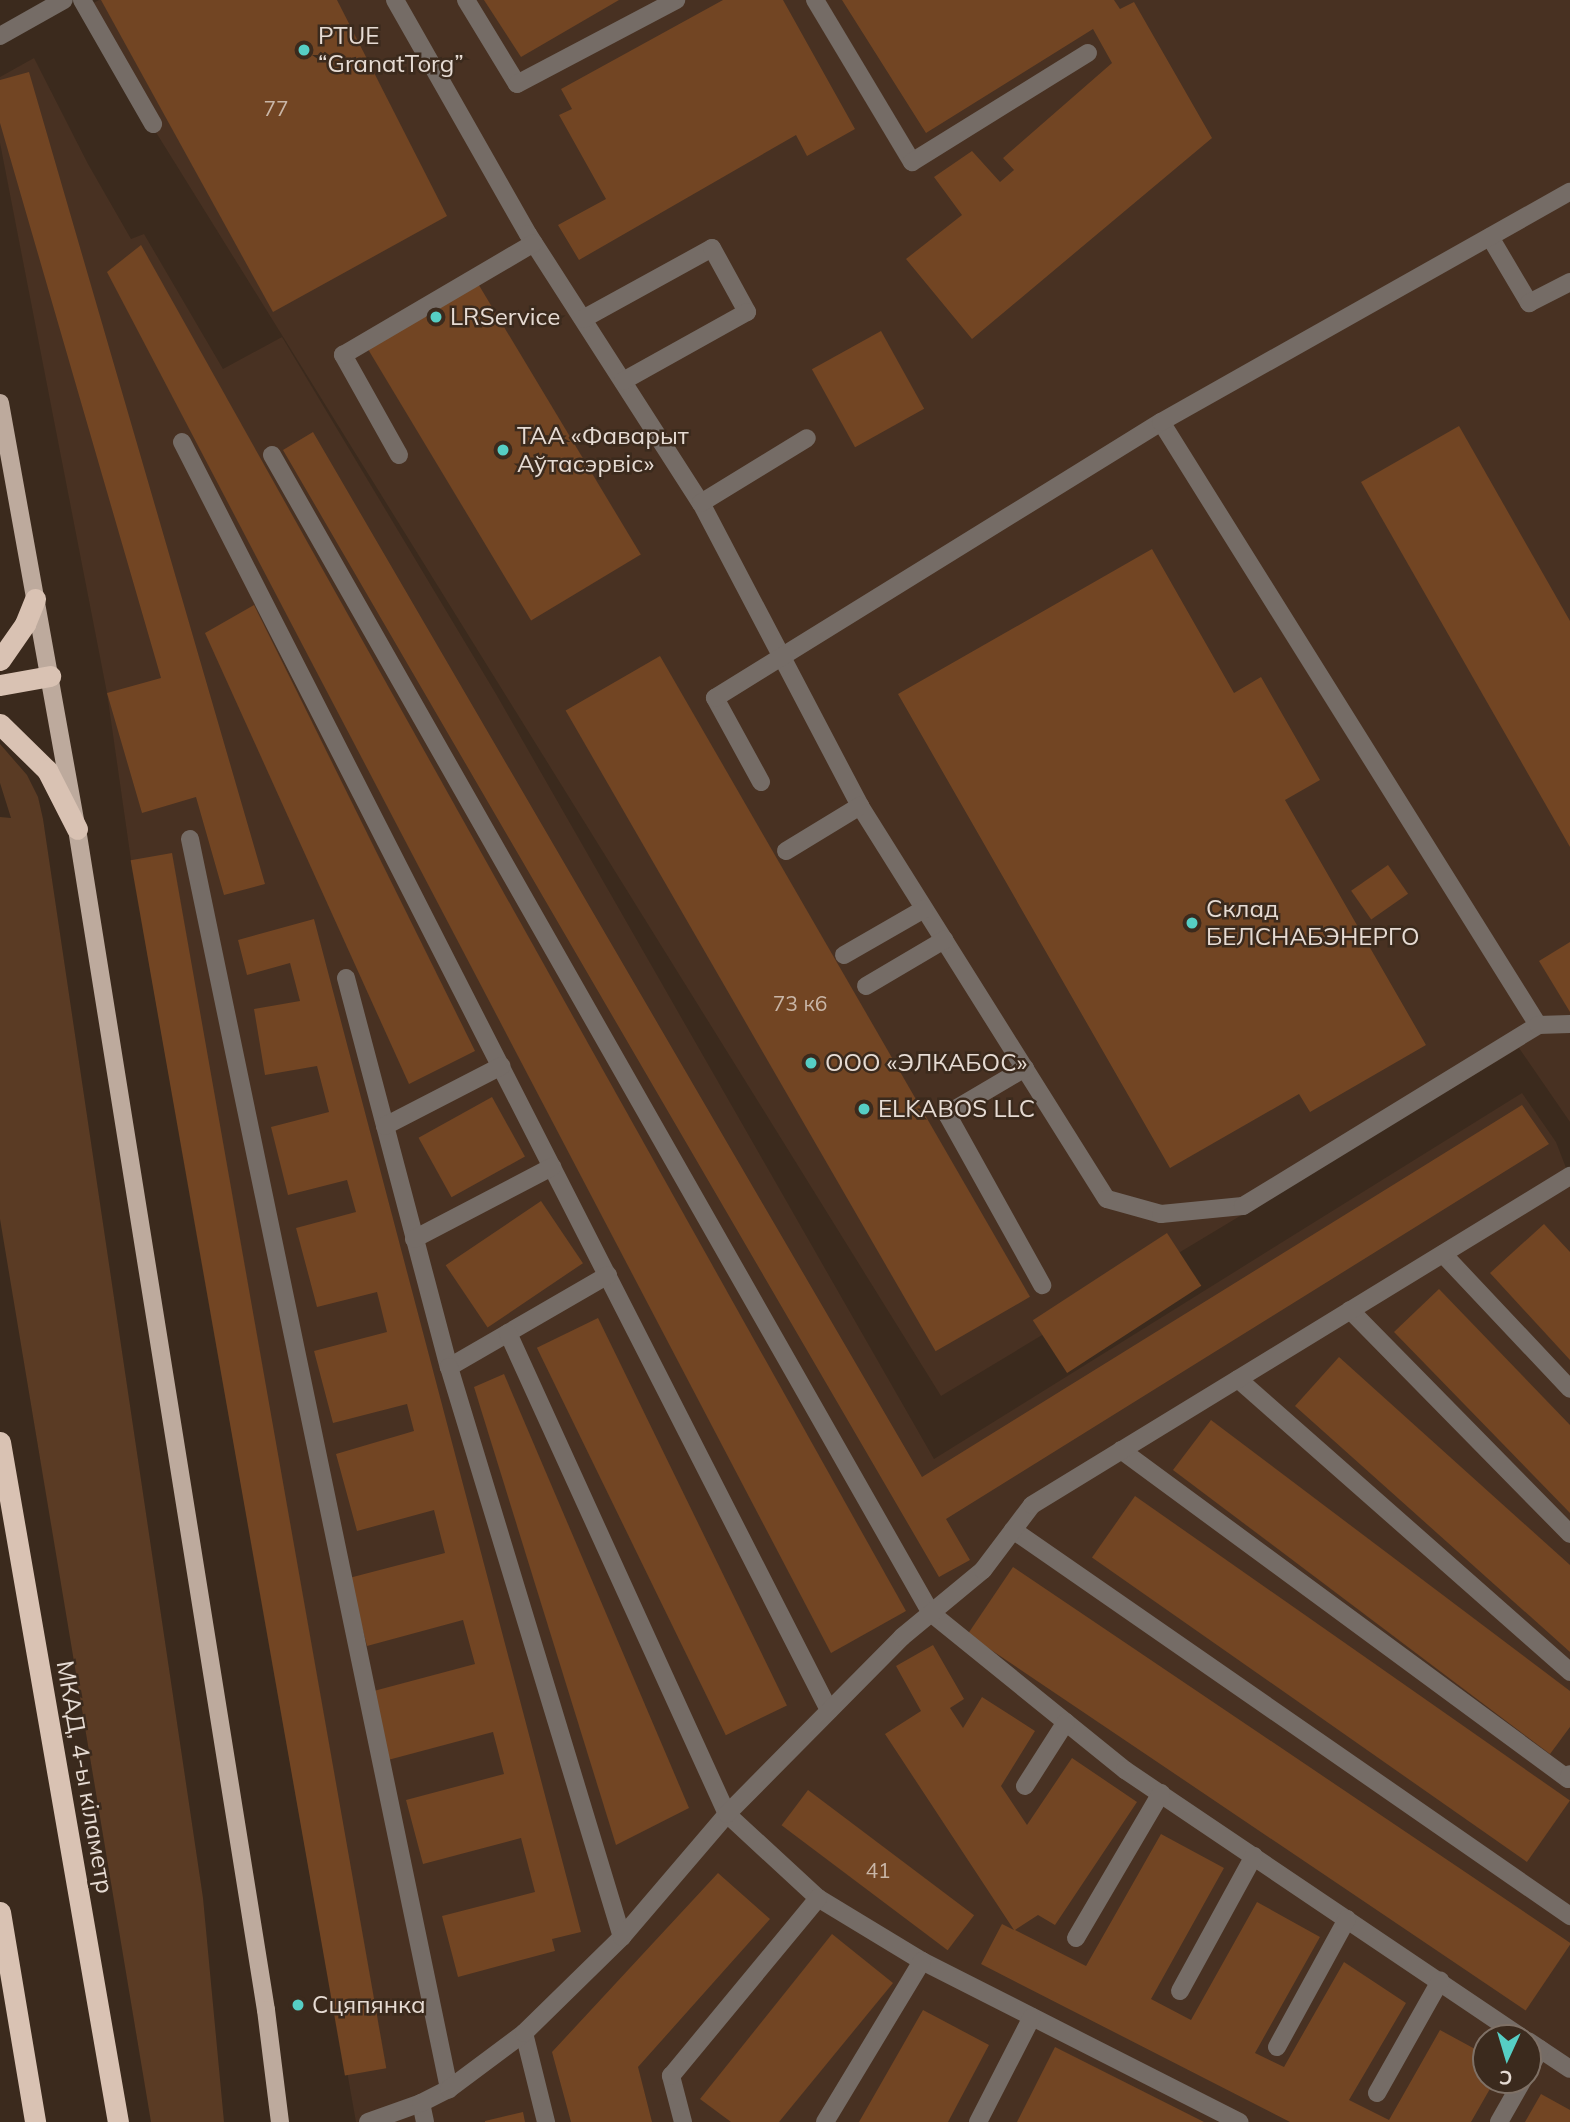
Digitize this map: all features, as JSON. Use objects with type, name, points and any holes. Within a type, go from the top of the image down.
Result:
[{"type":"highway","points":[[0,660],[24,624],[35,599]]},
{"type":"highway","points":[[0,685],[50,676]]},
{"type":"highway","points":[[0,724],[20,740],[47,770],[77,829]]},
{"type":"highway","name":"МКАД, 4-ы кіламетр","points":[[0,1442],[118,2122]]},
{"type":"highway","points":[[0,1912],[35,2122]]},
{"type":"main road","points":[[0,403],[77,829],[266,2010],[280,2122]]},
{"type":"lane","points":[[0,36],[64,0]]},
{"type":"lane","points":[[82,0],[153,124]]},
{"type":"lane","points":[[395,0],[534,243],[701,503],[860,806],[1107,1199],[1160,1214],[1243,1206],[1538,1025],[1570,1024]]},
{"type":"lane","points":[[466,0],[517,84],[676,0]]},
{"type":"lane","points":[[815,0],[912,162],[1088,53]]},
{"type":"lane","points":[[761,782],[715,698],[1161,422],[1570,192]]},
{"type":"lane","points":[[1490,237],[1529,303],[1570,282]]},
{"type":"lane","points":[[399,455],[342,355],[534,243]]},
{"type":"lane","points":[[583,319],[712,248],[747,312],[623,381]]},
{"type":"lane","points":[[1161,422],[1538,1025]]},
{"type":"lane","points":[[701,503],[807,438]]},
{"type":"lane","points":[[182,442],[829,1710]]},
{"type":"lane","points":[[272,455],[931,1614],[1161,1794],[1502,2024]]},
{"type":"lane","points":[[786,851],[860,806]]},
{"type":"lane","points":[[190,839],[449,2089]]},
{"type":"lane","points":[[844,956],[924,909]]},
{"type":"lane","points":[[866,986],[944,940]]},
{"type":"lane","points":[[346,978],[449,1367],[622,1937]]},
{"type":"lane","points":[[385,1126],[501,1066]]},
{"type":"lane","points":[[1025,1068],[947,1114],[1042,1285]]},
{"type":"lane","points":[[414,1239],[552,1167]]},
{"type":"lane","points":[[368,2122],[421,2103],[449,2089],[524,2033],[622,1937],[727,1814],[829,1710],[902,1637],[983,1570],[1032,1504],[1570,1176]]},
{"type":"lane","points":[[1443,1254],[1570,1389]]},
{"type":"lane","points":[[449,1367],[608,1275]]},
{"type":"lane","points":[[1350,1310],[1570,1534]]},
{"type":"lane","points":[[508,1333],[727,1814],[818,1898],[922,1961],[1240,2122]]},
{"type":"lane","points":[[1238,1379],[1570,1672]]},
{"type":"lane","points":[[1121,1450],[1569,1778]]},
{"type":"lane","points":[[1013,1530],[1570,1916]]},
{"type":"lane","points":[[1025,1786],[1066,1722]]},
{"type":"lane","points":[[1076,1938],[1161,1794]]},
{"type":"lane","points":[[1180,1991],[1254,1856]]},
{"type":"lane","points":[[683,2122],[671,2076],[818,1898]]},
{"type":"lane","points":[[1277,2047],[1347,1919]]},
{"type":"lane","points":[[825,2122],[922,1961]]},
{"type":"lane","points":[[1377,2093],[1440,1982]]},
{"type":"lane","points":[[978,2122],[1032,2017]]},
{"type":"lane","points":[[524,2033],[546,2122]]},
{"type":"lane","points":[[1542,2050],[1570,2069]]},
{"type":"lane","points":[[1499,2122],[1515,2094]]},
{"type":"lane","points":[[421,2103],[425,2122]]},
{"type":"shaded area","points":[[99,0],[1570,0],[1570,1122],[1519,1048],[941,1396],[80,10]]},
{"type":"shaded area","points":[[34,58],[88,164],[131,239],[144,234],[223,369],[282,337],[496,694],[934,1459],[1522,1093],[1556,1142],[1570,1178],[1570,2122],[356,2122],[131,860],[107,693],[0,143],[0,77]]},
{"type":"shaded area","points":[[0,744],[27,775],[38,797],[43,819],[203,1898],[224,2122],[151,2122],[0,1219],[0,817],[11,818],[0,783]]},
{"type":"building","points":[[101,0],[337,0],[447,216],[273,312]]},
{"type":"building","points":[[484,0],[619,0],[521,57]]},
{"type":"building","points":[[723,0],[783,0],[855,129],[807,156],[796,135],[579,260],[558,225],[606,199],[559,115],[572,109],[561,89]]},
{"type":"building","points":[[842,0],[1114,0],[1120,9],[1134,2],[1212,138],[972,339],[906,259],[962,215],[934,177],[972,151],[1000,182],[1014,170],[1003,158],[1112,63],[1093,29],[926,133]]},
{"type":"building","points":[[29,72],[265,884],[224,895],[196,797],[142,813],[107,693],[161,678],[0,123],[0,80]]},
{"type":"building","points":[[141,245],[906,1611],[831,1653],[107,272]]},
{"type":"building","name":"ТАА «Фаварыт Аўтасэрвіс»","points":[[477,282],[641,555],[531,621],[367,348]]},
{"type":"building","points":[[881,331],[924,409],[855,447],[812,369]]},
{"type":"building","points":[[1459,426],[1570,621],[1570,847],[1361,482]]},
{"type":"building","points":[[313,432],[922,1477],[1522,1105],[1549,1144],[946,1519],[970,1560],[939,1577],[283,450]]},
{"type":"building","name":"Склад БЕЛСНАБЭНЕРГО","points":[[1152,549],[1234,693],[1261,677],[1320,780],[1285,800],[1426,1045],[1310,1112],[1299,1094],[1170,1168],[898,694]]},
{"type":"building","points":[[254,605],[475,1051],[409,1084],[205,633]]},
{"type":"building","points":[[660,656],[1030,1297],[936,1351],[566,710]]},
{"type":"building","points":[[172,853],[386,2068],[345,2076],[131,860]]},
{"type":"building","points":[[1388,865],[1408,894],[1371,919],[1351,891]]},
{"type":"building","points":[[314,919],[581,1932],[552,1939],[555,1951],[458,1977],[442,1916],[535,1892],[521,1838],[423,1864],[406,1800],[504,1774],[493,1732],[388,1760],[370,1692],[475,1664],[463,1620],[367,1646],[349,1578],[445,1553],[434,1510],[357,1531],[336,1454],[414,1431],[407,1404],[333,1423],[314,1351],[387,1332],[377,1292],[317,1307],[296,1228],[356,1212],[347,1180],[288,1195],[271,1127],[329,1112],[317,1066],[265,1075],[254,1009],[300,1001],[290,963],[247,975],[238,940]]},
{"type":"building","points":[[1570,942],[1570,1012],[1539,961]]},
{"type":"building","points":[[492,1097],[525,1156],[451,1197],[419,1138]]},
{"type":"building","points":[[541,1201],[583,1263],[488,1327],[446,1265]]},
{"type":"building","points":[[1544,1224],[1570,1252],[1570,1360],[1490,1273]]},
{"type":"building","points":[[1167,1233],[1201,1286],[1067,1373],[1033,1320]]},
{"type":"building","points":[[1439,1289],[1570,1425],[1570,1513],[1394,1332]]},
{"type":"building","points":[[598,1318],[787,1705],[726,1735],[537,1348]]},
{"type":"building","points":[[1339,1357],[1570,1565],[1570,1652],[1295,1406]]},
{"type":"building","points":[[504,1374],[689,1808],[616,1845],[474,1387]]},
{"type":"building","points":[[1211,1420],[1570,1691],[1570,1727],[1550,1754],[1173,1470]]},
{"type":"building","points":[[1135,1496],[1570,1801],[1527,1862],[1092,1557]]},
{"type":"building","points":[[1013,1567],[1570,1943],[1526,2010],[968,1634]]},
{"type":"building","points":[[933,1645],[964,1699],[950,1708],[963,1728],[982,1697],[1035,1731],[1001,1786],[1027,1825],[1072,1758],[1137,1802],[1055,1925],[1038,1915],[1015,1930],[1086,1966],[1161,1834],[1224,1868],[1151,1999],[1191,2020],[1257,1902],[1320,1937],[1255,2053],[1284,2067],[1344,1962],[1406,2003],[1349,2100],[1389,2120],[1440,2030],[1472,2047],[1472,2094],[1487,2094],[1471,2122],[1290,2122],[981,1964],[1002,1924],[1014,1930],[885,1734],[921,1711],[896,1666]]},
{"type":"building","points":[[808,1790],[974,1915],[948,1950],[782,1825]]},
{"type":"building","points":[[718,1873],[770,1919],[638,2067],[652,2122],[571,2122],[552,2052]]},
{"type":"building","points":[[832,1934],[893,1983],[779,2122],[731,2122],[700,2099]]},
{"type":"building","points":[[923,2010],[989,2045],[948,2122],[859,2122]]},
{"type":"building","points":[[1055,2047],[1204,2122],[1017,2122]]},
{"type":"building","points":[[1541,2094],[1570,2110],[1570,2122],[1525,2122]]},
{"type":"building","points":[[523,2112],[525,2122],[485,2122],[485,2121]]},
{"type":"place","name":"PTUE “GranatTorg”","points":[[304,50]]},
{"type":"place","name":"LRService","points":[[436,317]]},
{"type":"place","name":"ТАА «Фаварыт Аўтасэрвіс»","points":[[503,450]]},
{"type":"place","name":"Склад БЕЛСНАБЭНЕРГО","points":[[1192,923]]},
{"type":"place","name":"ООО «ЭЛКАБОС»","points":[[811,1063]]},
{"type":"place","name":"ELKABOS LLC","points":[[864,1109]]},
{"type":"place","name":"Сцяпянка","points":[[298,2005]]}]
